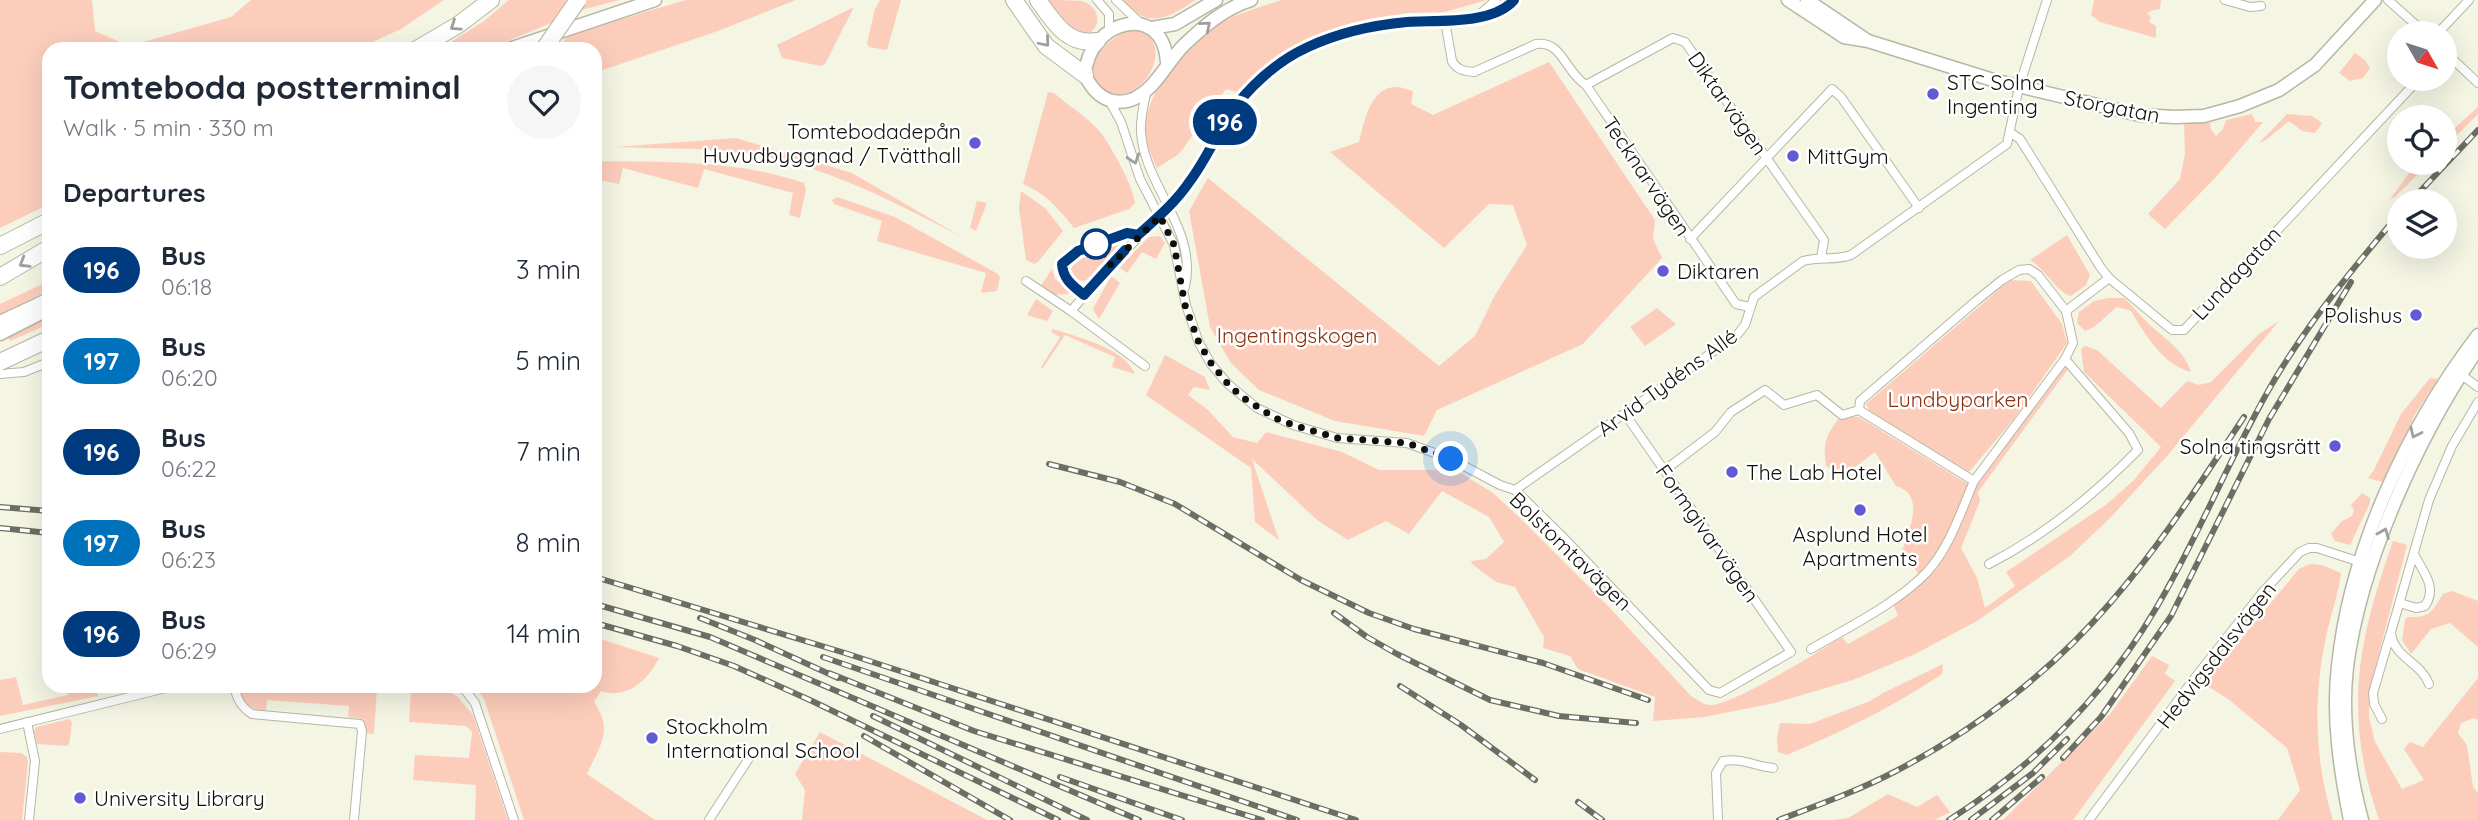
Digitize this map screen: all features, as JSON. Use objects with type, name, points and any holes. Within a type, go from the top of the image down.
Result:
[{"type":"highway","points":[[429,42],[458,25],[491,0]]},
{"type":"highway","points":[[549,42],[578,0]]},
{"type":"highway","points":[[1014,0],[1046,46],[1085,75]]},
{"type":"highway","points":[[1038,0],[1065,34],[1081,42],[1103,35]]},
{"type":"highway","points":[[0,246],[42,225]]},
{"type":"highway","points":[[0,255],[42,234]]},
{"type":"highway","points":[[0,277],[42,252]]},
{"type":"highway","points":[[0,361],[42,341]]},
{"type":"street","points":[[530,42],[655,0]]},
{"type":"street","points":[[1097,0],[1109,15],[1103,35],[1089,54],[1085,75],[1094,90],[1110,102],[1130,100],[1147,89],[1167,62],[1218,16],[1251,0]]},
{"type":"street","points":[[1116,0],[1146,25],[1166,49],[1167,62]]},
{"type":"street","points":[[1103,35],[1124,24],[1175,24],[1216,0]]},
{"type":"street","points":[[1478,16],[1496,0]]},
{"type":"street","points":[[1071,311],[1192,179],[1242,98],[1287,59],[1331,38],[1367,28],[1496,14],[1514,0]]},
{"type":"street","points":[[1807,0],[1868,41]]},
{"type":"street","points":[[2011,133],[2019,87],[2046,0]]},
{"type":"street","points":[[2225,0],[2250,7],[2261,6]]},
{"type":"street","name":"Storgatan","points":[[1788,2],[1844,37],[1868,41],[2019,87],[2139,115],[2175,117],[2204,116],[2240,106],[2279,90],[2315,65],[2375,0]]},
{"type":"street","points":[[2388,0],[2412,21]]},
{"type":"street","points":[[2449,21],[2469,0]]},
{"type":"street","name":"Tecknarvägen","points":[[1445,21],[1452,61],[1455,67],[1464,71],[1474,72],[1536,44],[1553,46],[1577,80],[1586,85],[1736,304],[1750,307]]},
{"type":"street","name":"Diktarvägen","points":[[1586,85],[1673,38],[1685,42],[1824,240],[1821,258]]},
{"type":"street","points":[[2457,63],[2478,83]]},
{"type":"street","name":"Bolstomtavägen","points":[[1147,89],[1141,124],[1143,142],[1153,173],[1179,228],[1189,271],[1184,290]]},
{"type":"street","points":[[1690,239],[1832,89],[1841,96],[1919,208]]},
{"type":"street","name":"Lundagatan","points":[[2011,133],[2020,139],[2109,278],[2172,330],[2184,330],[2408,91]]},
{"type":"street","name":"Bolstomtavägen","points":[[1110,102],[1121,122],[1140,178],[1174,245],[1185,305],[1199,343],[1228,384],[1257,408],[1293,425],[1337,438],[1407,443],[1430,450],[1515,490],[1709,690],[1720,693],[1791,652]]},
{"type":"street","name":"Arvid Tydéns Allé","points":[[1515,490],[1737,335],[1745,325],[1754,297],[1803,261],[1840,259],[1851,255],[2007,144],[2011,133]]},
{"type":"street","points":[[1811,649],[1905,591],[1928,571],[1946,545],[1974,481],[2065,359],[2073,342],[2066,311],[2038,275],[2029,269],[2019,270],[2001,280],[1860,401],[1860,410]]},
{"type":"street","points":[[2066,311],[2109,278]]},
{"type":"street","points":[[1026,281],[1145,366]]},
{"type":"street","points":[[0,322],[42,302]]},
{"type":"street","points":[[0,334],[42,313]]},
{"type":"street","points":[[2470,361],[2478,335]]},
{"type":"street","points":[[2362,820],[2354,791],[2345,698],[2347,667],[2374,524],[2420,423],[2478,349]]},
{"type":"street","points":[[1989,564],[2041,533],[2081,503],[2138,450],[2129,433],[2065,359]]},
{"type":"street","points":[[0,361],[24,372]]},
{"type":"street","points":[[0,374],[24,372],[42,365]]},
{"type":"street","points":[[2458,372],[2478,387]]},
{"type":"street","points":[[1665,470],[1715,432],[1731,412],[1765,390],[1784,405],[1817,395],[1842,415],[1860,410],[1974,481]]},
{"type":"street","points":[[2382,719],[2374,704],[2373,693],[2429,500],[2452,446],[2478,402]]},
{"type":"street","name":"Formgivarvägen","points":[[1625,414],[1791,652]]},
{"type":"street","name":"Hedvigsdalsvägen","points":[[2089,820],[2194,679],[2261,594],[2300,552],[2317,548],[2366,564]]},
{"type":"street","points":[[2400,603],[2416,608],[2425,606],[2431,597],[2431,588],[2414,554]]},
{"type":"street","points":[[2350,820],[2344,794],[2336,699],[2338,665],[2350,599],[2366,564]]},
{"type":"street","points":[[2391,632],[2396,649],[2425,673],[2429,684]]},
{"type":"street","points":[[0,729],[145,693]]},
{"type":"street","points":[[236,693],[245,710],[252,714],[360,724],[362,731],[354,820]]},
{"type":"street","points":[[467,693],[475,703],[514,820]]},
{"type":"street","points":[[27,722],[35,761],[29,820]]},
{"type":"street","points":[[709,820],[753,752]]},
{"type":"street","points":[[1718,820],[1716,773],[1723,761],[1740,759],[1761,767],[1773,768]]},
{"type":"green space","points":[[0,0],[92,0],[95,31],[120,42],[42,42],[42,207],[0,228]]},
{"type":"green space","points":[[251,0],[444,0],[401,29],[372,42],[143,42],[231,17]]},
{"type":"green space","points":[[509,0],[620,0],[585,9],[505,42],[451,42],[484,21]]},
{"type":"green space","points":[[686,0],[796,0],[718,31],[602,70],[602,42],[563,42],[570,34]]},
{"type":"green space","points":[[880,0],[901,0],[887,50],[869,47],[867,43],[875,9]]},
{"type":"green space","points":[[1043,0],[1082,1],[1089,4],[1097,15],[1096,26],[1092,31],[1078,36]]},
{"type":"green space","points":[[1121,0],[1196,0],[1166,16],[1149,18],[1140,15]]},
{"type":"green space","points":[[1281,0],[1487,0],[1445,12],[1407,13],[1370,19],[1298,45],[1272,61],[1237,92],[1226,89],[1179,154],[1157,168],[1146,137],[1146,117],[1168,72],[1191,45],[1215,26]]},
{"type":"green space","points":[[2094,0],[2161,0],[2160,9],[2147,14],[2151,16],[2149,22],[2156,26],[2156,38],[2100,22],[2091,15]]},
{"type":"green space","points":[[854,7],[825,64],[821,66],[782,58],[777,45]]},
{"type":"green space","points":[[1128,30],[1144,33],[1153,41],[1156,52],[1154,64],[1148,77],[1138,87],[1126,94],[1112,95],[1103,91],[1096,83],[1092,67],[1094,59],[1106,45]]},
{"type":"green space","points":[[2355,53],[2365,60],[2370,68],[2363,78],[2350,81],[2339,73]]},
{"type":"green space","name":"Ingentingskogen","points":[[1549,62],[1655,220],[1653,239],[1662,258],[1583,344],[1437,410],[1424,436],[1335,421],[1259,390],[1231,363],[1210,327],[1189,211],[1208,178],[1439,366],[1475,336],[1495,295],[1527,245],[1513,205],[1489,204],[1444,248],[1330,152],[1359,142],[1374,99],[1388,88],[1399,87],[1413,91],[1411,104],[1433,115]]},
{"type":"green space","points":[[1048,92],[1054,93],[1085,117],[1105,139],[1134,196],[1135,203],[1129,209],[1074,228],[1051,202],[1023,184]]},
{"type":"green space","points":[[2478,107],[2478,114],[2457,135],[2457,126]]},
{"type":"green space","points":[[2252,114],[2255,122],[2263,122],[2216,177],[2165,229],[2148,214],[2180,179],[2185,154],[2184,123],[2211,123],[2210,128],[2216,136],[2223,129],[2226,120]]},
{"type":"green space","points":[[2287,114],[2312,116],[2322,123],[2315,133],[2302,131],[2289,121],[2259,143]]},
{"type":"green space","points":[[736,138],[852,173],[962,237],[853,184],[797,164],[723,150],[615,147]]},
{"type":"green space","points":[[602,161],[727,166],[779,175],[804,183],[806,189],[800,218],[789,215],[793,193],[704,169],[698,188],[623,168],[619,184],[602,180]]},
{"type":"green space","points":[[2408,175],[2417,175],[2403,189],[2398,189]]},
{"type":"green space","points":[[1021,191],[1045,208],[1063,231],[1034,264],[1026,260],[1019,208]]},
{"type":"green space","points":[[837,197],[895,217],[998,274],[1000,277],[997,291],[981,293],[986,273],[877,241],[882,221],[834,204],[832,200]]},
{"type":"green space","points":[[977,201],[987,203],[976,231],[970,228]]},
{"type":"green space","points":[[2067,235],[2090,275],[2086,285],[2071,296],[2061,291],[2030,260]]},
{"type":"green space","points":[[1160,236],[1165,243],[1156,259],[1142,252],[1127,273],[1119,267],[1149,237]]},
{"type":"green space","points":[[1125,238],[1087,280],[1077,280],[1070,272],[1075,259]]},
{"type":"green space","points":[[1052,269],[1055,279],[1070,291],[1068,294],[1054,295],[1040,287]]},
{"type":"green space","points":[[1111,276],[1120,283],[1099,319],[1093,309]]},
{"type":"green space","name":"Lundbyparken","points":[[2010,280],[2031,281],[2062,324],[2067,343],[2013,420],[1969,472],[1870,412],[1866,404]]},
{"type":"green space","points":[[42,284],[42,293],[0,314],[0,304]]},
{"type":"green space","points":[[2124,298],[2180,352],[2191,372],[2163,356],[2131,311],[2117,307],[2098,324],[2085,331],[2077,323],[2079,312],[2094,301]]},
{"type":"green space","points":[[1036,299],[1053,311],[1047,321],[1027,315]]},
{"type":"green space","points":[[1657,308],[1676,324],[1645,346],[1630,327]]},
{"type":"green space","points":[[42,316],[42,327],[10,341],[6,334]]},
{"type":"green space","points":[[2279,321],[2167,456],[2110,518],[2070,556],[1977,621],[1915,654],[1853,680],[1775,703],[1704,717],[1653,721],[1655,697],[1578,669],[1570,656],[1543,648],[1544,637],[1515,587],[1496,582],[1472,564],[1471,561],[1486,559],[1504,542],[1489,517],[1442,491],[1409,534],[1386,521],[1348,540],[1317,520],[1252,459],[1279,540],[1255,522],[1251,468],[1146,395],[1165,355],[1205,377],[1210,390],[1194,387],[1188,395],[1208,410],[1233,437],[1257,443],[1266,432],[1342,452],[1379,470],[1456,470],[1493,493],[1610,608],[1691,696],[1711,705],[1722,703],[1756,687],[1842,637],[1848,644],[1898,616],[1893,603],[1923,580],[1902,551],[1913,514],[1911,497],[1896,486],[1875,452],[1846,471],[1840,472],[1826,466],[1826,440],[1839,418],[1859,417],[1974,488],[2063,366],[2068,369],[1978,492],[1980,501],[1961,548],[1977,578],[1985,608],[2015,586],[2006,572],[2107,504],[2134,480],[2161,447],[2084,372],[2081,349],[2085,346],[2097,350],[2161,408],[2187,381],[2199,385],[2211,382],[2259,334]]},
{"type":"green space","points":[[1053,329],[1111,350],[1130,365],[1135,374],[1112,367],[1115,357],[1065,335],[1043,368],[1041,367],[1060,337],[1051,332]]},
{"type":"green space","points":[[2430,378],[2438,379],[2414,416],[2386,483],[2368,478],[2401,414]]},
{"type":"green space","points":[[2362,493],[2370,498],[2370,503],[2350,545],[2335,541],[2331,534],[2342,521],[2352,516],[2354,510],[2351,505]]},
{"type":"green space","points":[[2393,541],[2407,545],[2369,692],[2369,718],[2375,742],[2402,789],[2424,780],[2404,749],[2410,742],[2423,747],[2478,678],[2478,720],[2474,718],[2461,723],[2458,733],[2467,745],[2473,787],[2478,793],[2478,820],[2379,820],[2361,746],[2359,679],[2371,613]]},
{"type":"green space","points":[[2310,564],[2322,565],[2341,573],[2321,664],[2318,709],[2319,754],[2333,820],[2278,820],[2300,790],[2287,748],[2228,699],[2204,684],[2299,569]]},
{"type":"green space","points":[[2452,591],[2478,601],[2478,647],[2450,623],[2431,629],[2411,654],[2402,640],[2405,619],[2426,615],[2443,594]]},
{"type":"green space","points":[[602,639],[659,658],[649,674],[636,686],[619,693],[602,691]]},
{"type":"green space","points":[[2152,656],[2169,665],[2165,674],[2175,681],[2073,820],[2003,820],[2110,714]]},
{"type":"green space","points":[[1943,664],[1942,674],[1885,708],[1787,755],[1778,752],[1780,723],[1810,724],[1870,701]]},
{"type":"green space","points":[[16,677],[23,705],[68,693],[97,693],[98,696],[0,716],[0,680]]},
{"type":"green space","points":[[240,693],[377,693],[374,734],[365,733],[364,719],[348,717],[349,706],[267,700],[266,711],[251,707]]},
{"type":"green space","points":[[411,693],[451,693],[458,697],[473,715],[508,820],[475,820],[476,785],[413,780],[415,755],[469,758],[472,732],[466,726],[409,722]]},
{"type":"green space","points":[[480,693],[600,693],[594,702],[603,721],[603,738],[587,774],[655,820],[524,820]]},
{"type":"green space","points":[[70,719],[72,723],[69,744],[37,744],[34,731],[36,727]]},
{"type":"green space","points":[[820,732],[987,820],[802,820],[805,790],[795,774]]},
{"type":"green space","points":[[0,752],[21,753],[27,757],[22,820],[0,820]]},
{"type":"green space","points":[[1888,794],[1917,807],[1937,795],[1950,812],[1934,820],[1833,820],[1848,818]]},
{"type":"railway","points":[[2422,189],[2478,130]]},
{"type":"railway","points":[[1949,820],[2038,753],[2090,700],[2135,642],[2171,582],[2275,379],[2303,335],[2387,229]]},
{"type":"railway","points":[[2063,758],[2101,717],[2171,616],[2269,419],[2351,282]]},
{"type":"railway","points":[[1779,820],[1867,785],[1926,755],[1984,717],[2038,675],[2088,627],[2147,558],[2244,417]]},
{"type":"railway","points":[[1049,464],[1120,482],[1175,504],[1301,580],[1369,613],[1414,629],[1543,663],[1648,700]]},
{"type":"railway","points":[[0,507],[42,510]]},
{"type":"railway","points":[[0,528],[42,532]]},
{"type":"railway","points":[[602,579],[845,653],[1356,820]]},
{"type":"railway","points":[[602,606],[710,637],[1139,820]]},
{"type":"railway","points":[[1334,613],[1367,637],[1397,654],[1490,700],[1559,716],[1636,723]]},
{"type":"railway","points":[[700,618],[838,678]]},
{"type":"railway","points":[[602,625],[677,646],[734,666],[1058,820]]},
{"type":"railway","points":[[823,657],[1297,820]]},
{"type":"railway","points":[[829,673],[974,731],[1262,820]]},
{"type":"railway","points":[[1400,686],[1461,725],[1535,780]]},
{"type":"railway","points":[[873,716],[1087,820]]},
{"type":"railway","points":[[864,736],[1010,820]]},
{"type":"railway","points":[[1971,820],[2033,773],[2067,739]]},
{"type":"railway","points":[[1060,777],[1182,820]]},
{"type":"railway","points":[[1992,820],[2042,777]]},
{"type":"railway","points":[[1578,802],[1602,820]]},
{"type":"bus line","name":"196","points":[[1125,250],[1084,295],[1067,281],[1063,273],[1062,264],[1078,251],[1127,233],[1138,235],[1160,216],[1192,179],[1242,98],[1287,59],[1331,38],[1367,28],[1496,14],[1514,0]]},
{"type":"place","name":"STC Solna Ingenting","points":[[1933,94]]},
{"type":"place","name":"Tomtebodadepån Huvudbyggnad / Tvätthall","points":[[975,143]]},
{"type":"place","name":"MittGym","points":[[1793,156]]},
{"type":"place","name":"Diktaren","points":[[1663,271]]},
{"type":"place","name":"Polishus","points":[[2416,315]]},
{"type":"place","name":"Solna tingsrätt","points":[[2335,446]]},
{"type":"place","name":"The Lab Hotel","points":[[1732,472]]},
{"type":"place","name":"Asplund Hotel Apartments","points":[[1860,510]]},
{"type":"place","name":"Stockholm International School","points":[[652,738]]},
{"type":"place","name":"University Library","points":[[80,798]]},
{"type":"route","points":[[1096,244],[1111,265],[1138,235],[1160,216],[1174,245],[1185,305],[1199,343],[1211,363],[1242,397],[1275,418],[1293,425],[1337,438],[1407,443],[1451,459]]}]
